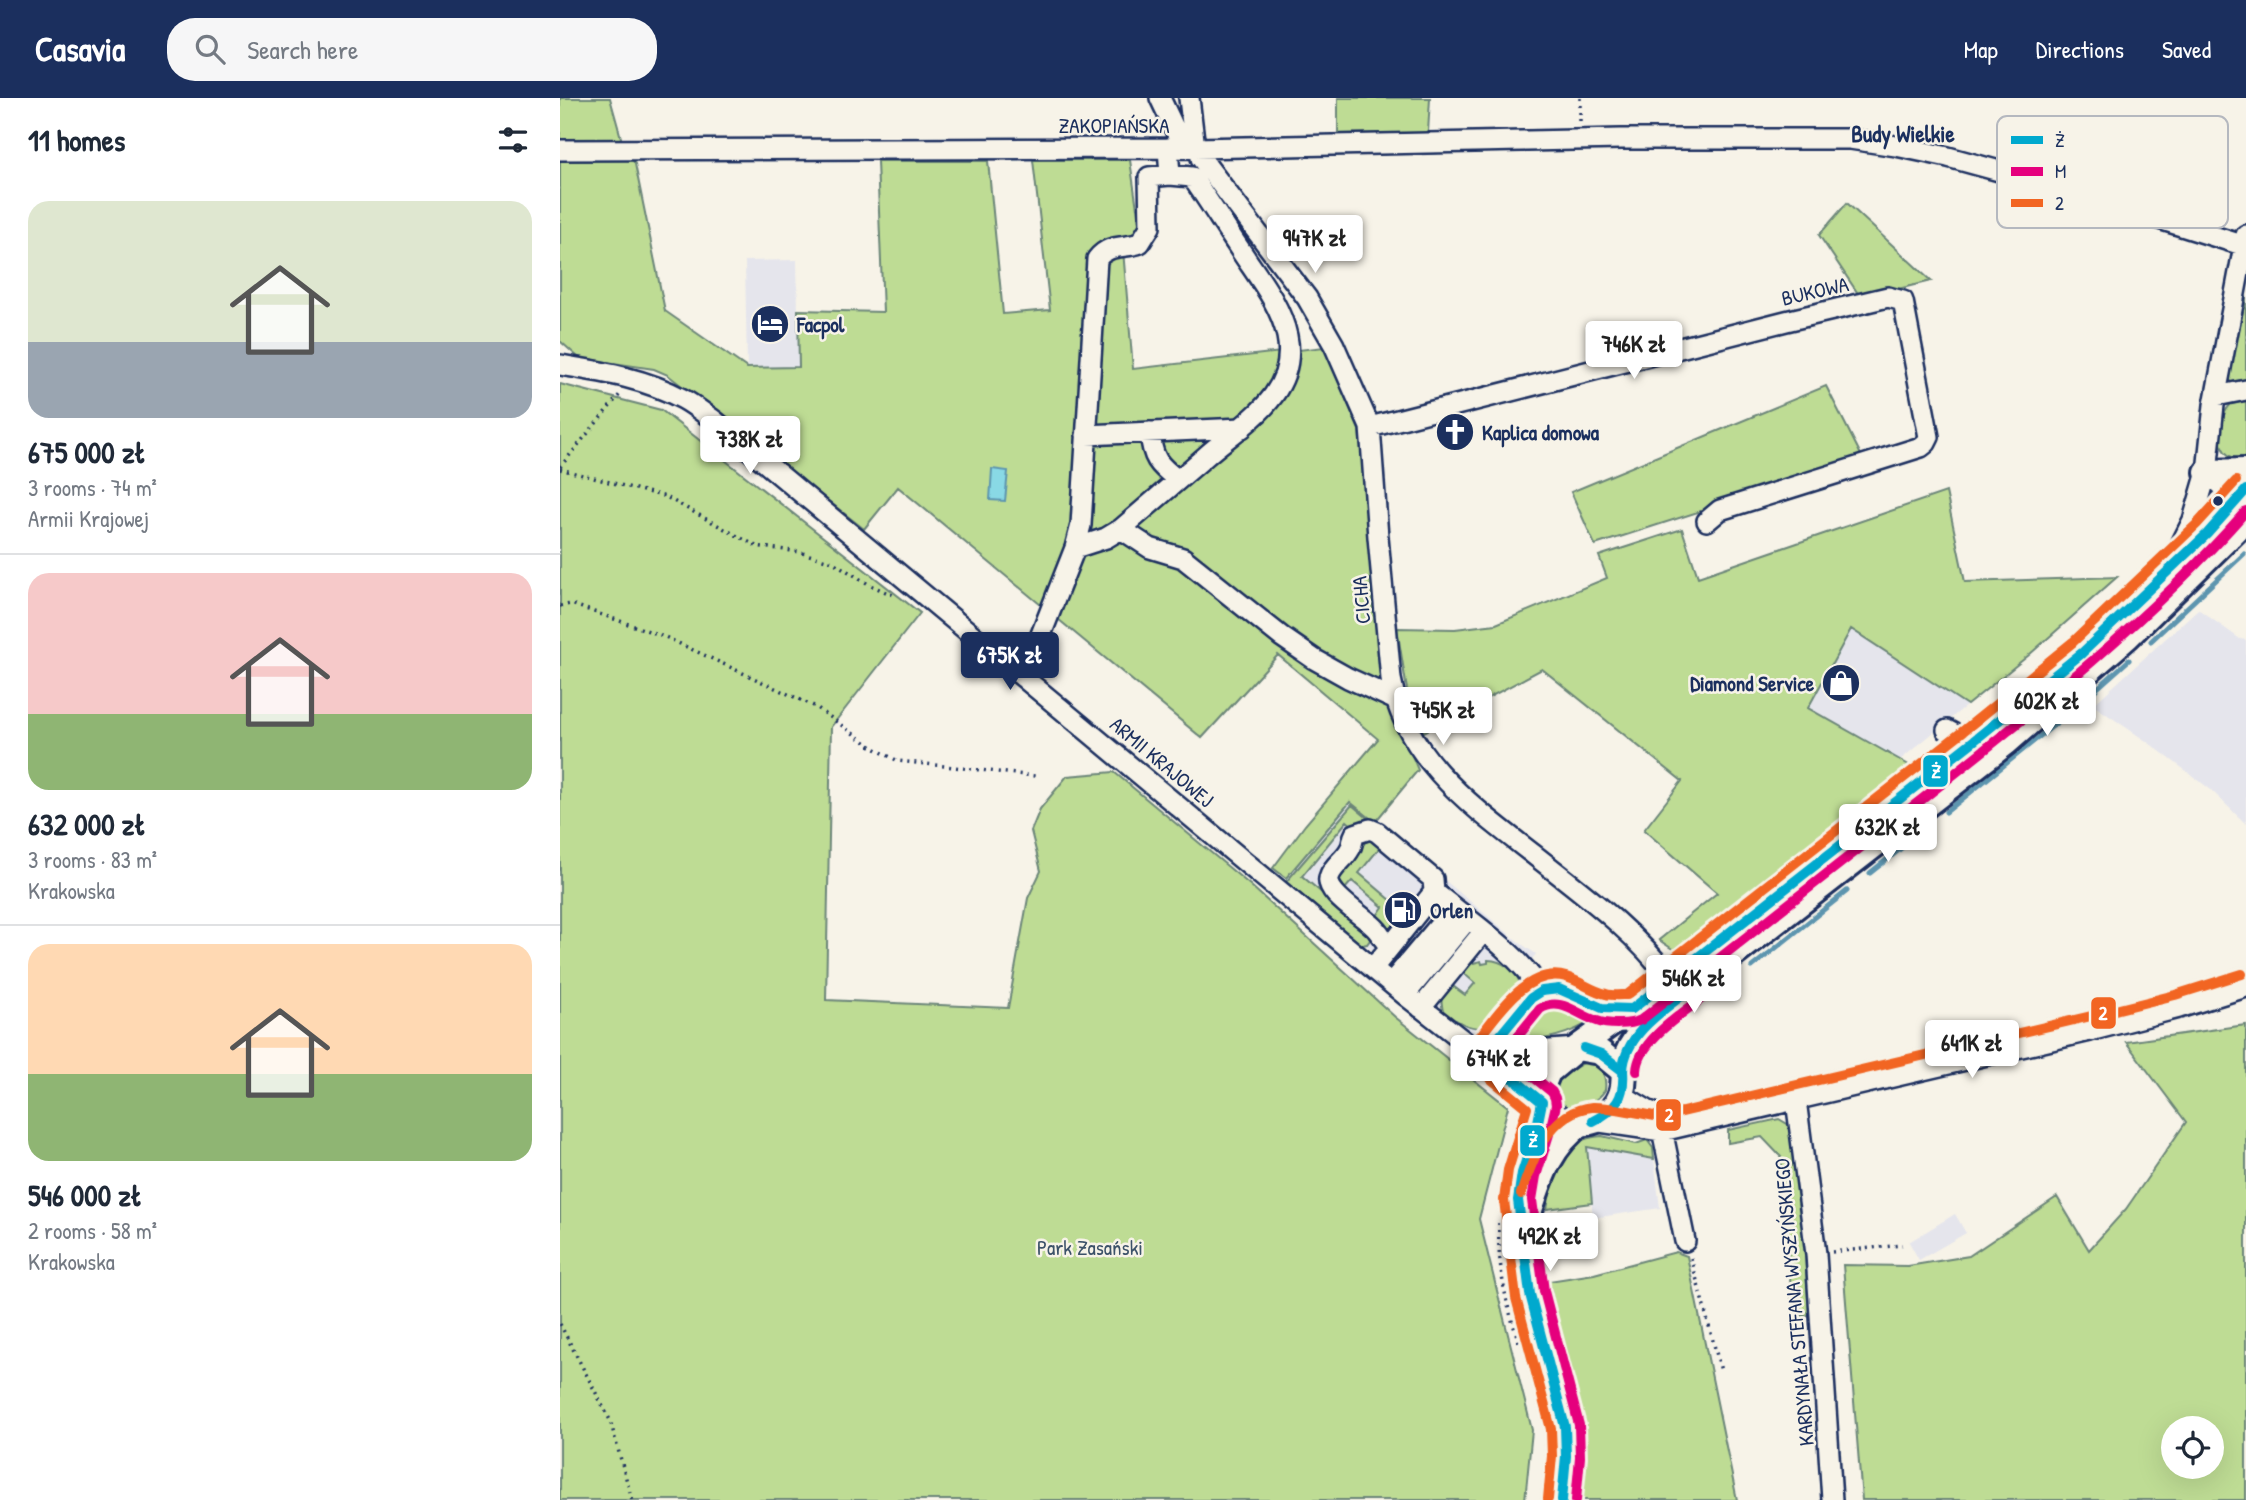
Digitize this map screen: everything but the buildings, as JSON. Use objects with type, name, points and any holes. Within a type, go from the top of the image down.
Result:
[{"type":"main road","points":[[2207,472],[2246,471]]},
{"type":"main road","points":[[1562,1500],[1566,1456],[1564,1427],[1530,1294],[1518,1200],[1548,1072],[1671,980],[2082,653],[2159,579],[2200,527],[2244,508]]},
{"type":"main road","points":[[1523,1232],[1556,1147],[1569,1132],[1607,1115],[1617,1106],[1623,1083],[1624,1057],[1630,1046],[1669,1005],[2048,708],[2127,638],[2244,508]]},
{"type":"main road","points":[[1577,1048],[1600,1052],[1623,1083]]},
{"type":"main road","points":[[1542,1102],[1556,1118],[1567,1123],[1588,1122]]},
{"type":"street","name":"CICHA","points":[[1160,98],[1186,148],[1201,158],[1307,298],[1334,345],[1370,427],[1394,699],[1419,748],[1441,776],[1491,821],[1635,937],[1671,980]]},
{"type":"street","points":[[1170,175],[1186,148],[1189,98]]},
{"type":"street","name":"ZAKOPIAŃSKA","points":[[560,150],[1186,148],[1580,140],[1850,139],[1948,157],[1997,170]]},
{"type":"street","points":[[1024,678],[1075,548],[1081,525],[1097,259],[1110,247],[1140,243],[1150,227],[1149,177],[1192,177],[1276,305],[1287,338],[1288,356],[1283,375],[1276,392],[1265,407],[1121,529],[1106,538],[1075,548]]},
{"type":"street","name":"ZAKOPIAŃSKA","points":[[2202,228],[2244,240]]},
{"type":"street","points":[[2200,527],[2216,396],[2244,240]]},
{"type":"street","name":"BUKOWA","points":[[1370,427],[1786,320],[1888,297],[1903,301],[1929,437],[1926,443],[1921,447],[1720,510],[1707,521]]},
{"type":"street","name":"ARMII KRAJOWEJ","points":[[560,365],[634,379],[685,400],[715,421],[1421,1008],[1542,1102]]},
{"type":"street","points":[[2216,396],[2246,390]]},
{"type":"street","points":[[1086,435],[1242,428]]},
{"type":"street","points":[[1150,432],[1151,450],[1156,460],[1178,480]]},
{"type":"street","points":[[2207,472],[2244,508]]},
{"type":"street","points":[[1121,529],[1150,548],[1183,558],[1282,637],[1314,659],[1394,699]]},
{"type":"street","points":[[1947,730],[1971,743]]},
{"type":"street","points":[[1373,968],[1390,947],[1434,892],[1433,880],[1370,829],[1355,834],[1352,848],[1330,875],[1328,882],[1337,895],[1377,930],[1382,940],[1390,947]]},
{"type":"street","points":[[1434,892],[1528,971],[1542,991]]},
{"type":"street","points":[[1398,989],[1468,920]]},
{"type":"street","points":[[1421,1008],[1468,920]]},
{"type":"street","points":[[1588,1122],[1685,1125],[2090,1031],[2246,987]]},
{"type":"street","points":[[1484,1055],[1531,998],[1542,991],[1559,989],[1602,1008],[1632,1009]]},
{"type":"street","points":[[1484,1055],[1577,1048]]},
{"type":"street","points":[[1623,1083],[1660,1123],[1685,1241]]},
{"type":"street","name":"KARDYNAŁA STEFANA WYSZYŃSKIEGO","points":[[1796,1100],[1816,1254],[1832,1500]]},
{"type":"path","points":[[1580,98],[1580,140]]},
{"type":"path","points":[[634,379],[560,468],[666,497],[756,546],[799,552],[833,562],[870,585],[896,597]]},
{"type":"path","points":[[560,606],[571,604],[663,636],[816,706],[872,747],[898,761],[1035,776]]},
{"type":"path","points":[[1685,1241],[1721,1371]]},
{"type":"path","points":[[1816,1254],[1902,1245]]},
{"type":"path","points":[[560,1324],[610,1420],[632,1500]]},
{"type":"shaded area","points":[[797,260],[799,367],[747,368],[745,261]]},
{"type":"shaded area","points":[[2198,609],[2240,639],[2246,640],[2246,824],[2210,789],[2093,705]]},
{"type":"shaded area","points":[[1851,628],[1967,705],[1900,760],[1808,708]]},
{"type":"shaded area","name":"Orlen","points":[[1350,801],[1536,954],[1473,1034],[1286,878]]},
{"type":"shaded area","points":[[1586,1147],[1654,1159],[1660,1208],[1593,1218]]},
{"type":"shaded area","points":[[1955,1214],[1966,1233],[1919,1260],[1909,1242]]},
{"type":"green space","points":[[560,98],[610,98],[623,145],[635,164],[665,311],[747,368],[799,367],[798,310],[883,312],[877,161],[988,161],[1003,314],[1050,310],[1033,160],[1130,160],[1141,236],[1122,238],[1133,369],[1324,347],[1359,430],[1385,690],[1418,770],[1375,822],[1350,802],[1286,878],[1273,868],[1305,825],[1378,739],[1278,655],[1202,738],[898,487],[864,529],[668,375],[654,369],[579,358],[560,341]]},
{"type":"green space","points":[[1338,98],[1430,98],[1428,133],[1338,134]]},
{"type":"green space","points":[[1847,203],[1931,281],[1861,298],[1819,235]]},
{"type":"green space","points":[[2246,296],[2246,383],[2231,386],[2228,383]]},
{"type":"green space","name":"Park Zasański","points":[[560,384],[661,410],[920,613],[831,727],[826,1000],[1008,1008],[1028,898],[1041,871],[1031,831],[1040,809],[1067,776],[1114,772],[1250,885],[1395,1017],[1508,1107],[1479,1219],[1532,1430],[1525,1500],[560,1500]]},
{"type":"green space","points":[[1826,386],[1863,459],[1595,545],[1571,492]]},
{"type":"green space","points":[[2246,401],[2246,458],[2235,458],[2223,448],[2220,430],[2231,404]]},
{"type":"green space","points":[[1946,492],[1965,582],[2117,577],[2029,655],[1967,705],[1851,629],[1808,708],[1916,769],[1674,950],[1659,940],[1717,893],[1644,830],[1682,781],[1542,669],[1424,732],[1411,715],[1397,628],[1455,629],[1496,624],[1607,578],[1599,556],[1682,529],[1698,577]]},
{"type":"green space","points":[[1352,805],[1378,827],[1354,827],[1347,821],[1302,876],[1368,932],[1370,940],[1362,945],[1286,882]]},
{"type":"green space","points":[[1365,834],[1382,845],[1359,873],[1405,912],[1391,935],[1385,929],[1387,926],[1376,917],[1383,907],[1352,881],[1344,890],[1338,885],[1337,877],[1364,844],[1359,838]]},
{"type":"green space","points":[[1488,960],[1509,968],[1521,986],[1509,1003],[1506,1001],[1497,1013],[1500,1015],[1495,1021],[1485,1027],[1468,1026],[1456,1020],[1453,1023],[1443,1013],[1441,998],[1450,984],[1465,995],[1475,983],[1461,971],[1466,965],[1481,961],[1482,964],[1488,963]]},
{"type":"green space","points":[[1559,1003],[1592,1020],[1557,1036],[1518,1042],[1543,1008]]},
{"type":"green space","points":[[2246,1025],[2246,1500],[1862,1500],[1843,1265],[1908,1266],[1969,1256],[2057,1197],[2089,1250],[2126,1209],[2186,1122],[2126,1042]]},
{"type":"green space","points":[[1587,1061],[1602,1071],[1605,1090],[1588,1104],[1565,1109],[1555,1093],[1556,1086],[1565,1075]]},
{"type":"green space","points":[[1779,1119],[1789,1125],[1799,1164],[1809,1315],[1793,1317],[1781,1157],[1762,1137],[1728,1143],[1728,1130]]},
{"type":"green space","points":[[1602,1136],[1636,1144],[1647,1140],[1653,1148],[1654,1159],[1587,1147],[1592,1203],[1547,1209],[1555,1170],[1565,1151],[1586,1139]]},
{"type":"green space","points":[[1676,1252],[1687,1256],[1737,1500],[1579,1500],[1582,1433],[1549,1281],[1594,1274]]},
{"type":"water","points":[[992,469],[1008,471],[1005,501],[990,500]]},
{"type":"waterway","points":[[2151,641],[2244,554]]},
{"type":"waterway","points":[[1946,812],[2075,708],[2129,660]]},
{"type":"waterway","points":[[1870,873],[1924,830]]},
{"type":"waterway","points":[[1752,967],[1847,891]]},
{"type":"transit line","name":"2","points":[[1548,1499],[1552,1456],[1551,1429],[1516,1298],[1504,1200],[1508,1170],[1527,1108],[1474,1065],[1470,1056],[1472,1047],[1500,1010],[1524,987],[1537,979],[1551,975],[1566,977],[1601,993],[1627,995],[2073,642],[2197,524],[2236,481]]},
{"type":"transit line","name":"Ż","points":[[1562,1500],[1566,1456],[1565,1427],[1530,1294],[1518,1200],[1522,1173],[1542,1102],[1484,1055],[1531,998],[1542,991],[1559,989],[1602,1008],[1632,1009],[2082,653],[2207,534],[2246,490]]},
{"type":"transit line","name":"M","points":[[1576,1500],[1580,1457],[1579,1425],[1544,1291],[1532,1200],[1556,1105],[1555,1098],[1552,1092],[1504,1053],[1540,1009],[1548,1006],[1569,1008],[1607,1023],[1625,1024],[1641,1020],[2051,696],[2172,589],[2246,511]]},
{"type":"transit line","name":"2","points":[[1521,1194],[1544,1139],[1564,1118],[1577,1110],[1599,1107],[1661,1117],[2087,1017],[2175,995],[2242,974]]},
{"type":"transit line","name":"Ż","points":[[1623,1071],[1625,1058],[1638,1034],[1659,1013],[1693,987]]},
{"type":"transit line","name":"M","points":[[1637,1071],[1639,1060],[1652,1040],[1702,998]]},
{"type":"transit line","name":"Ż","points":[[1584,1048],[1601,1054],[1623,1071],[1622,1088],[1617,1102],[1608,1112],[1593,1121]]},
{"type":"place","name":"Facpol","points":[[770,324]]},
{"type":"place","name":"Kaplica domowa","points":[[1455,432]]},
{"type":"place","name":"Diamond Service","points":[[1841,683]]},
{"type":"place","name":"Orlen","points":[[1403,910]]},
{"type":"district","name":"Budy Wielkie","points":[[1903,133]]}]
